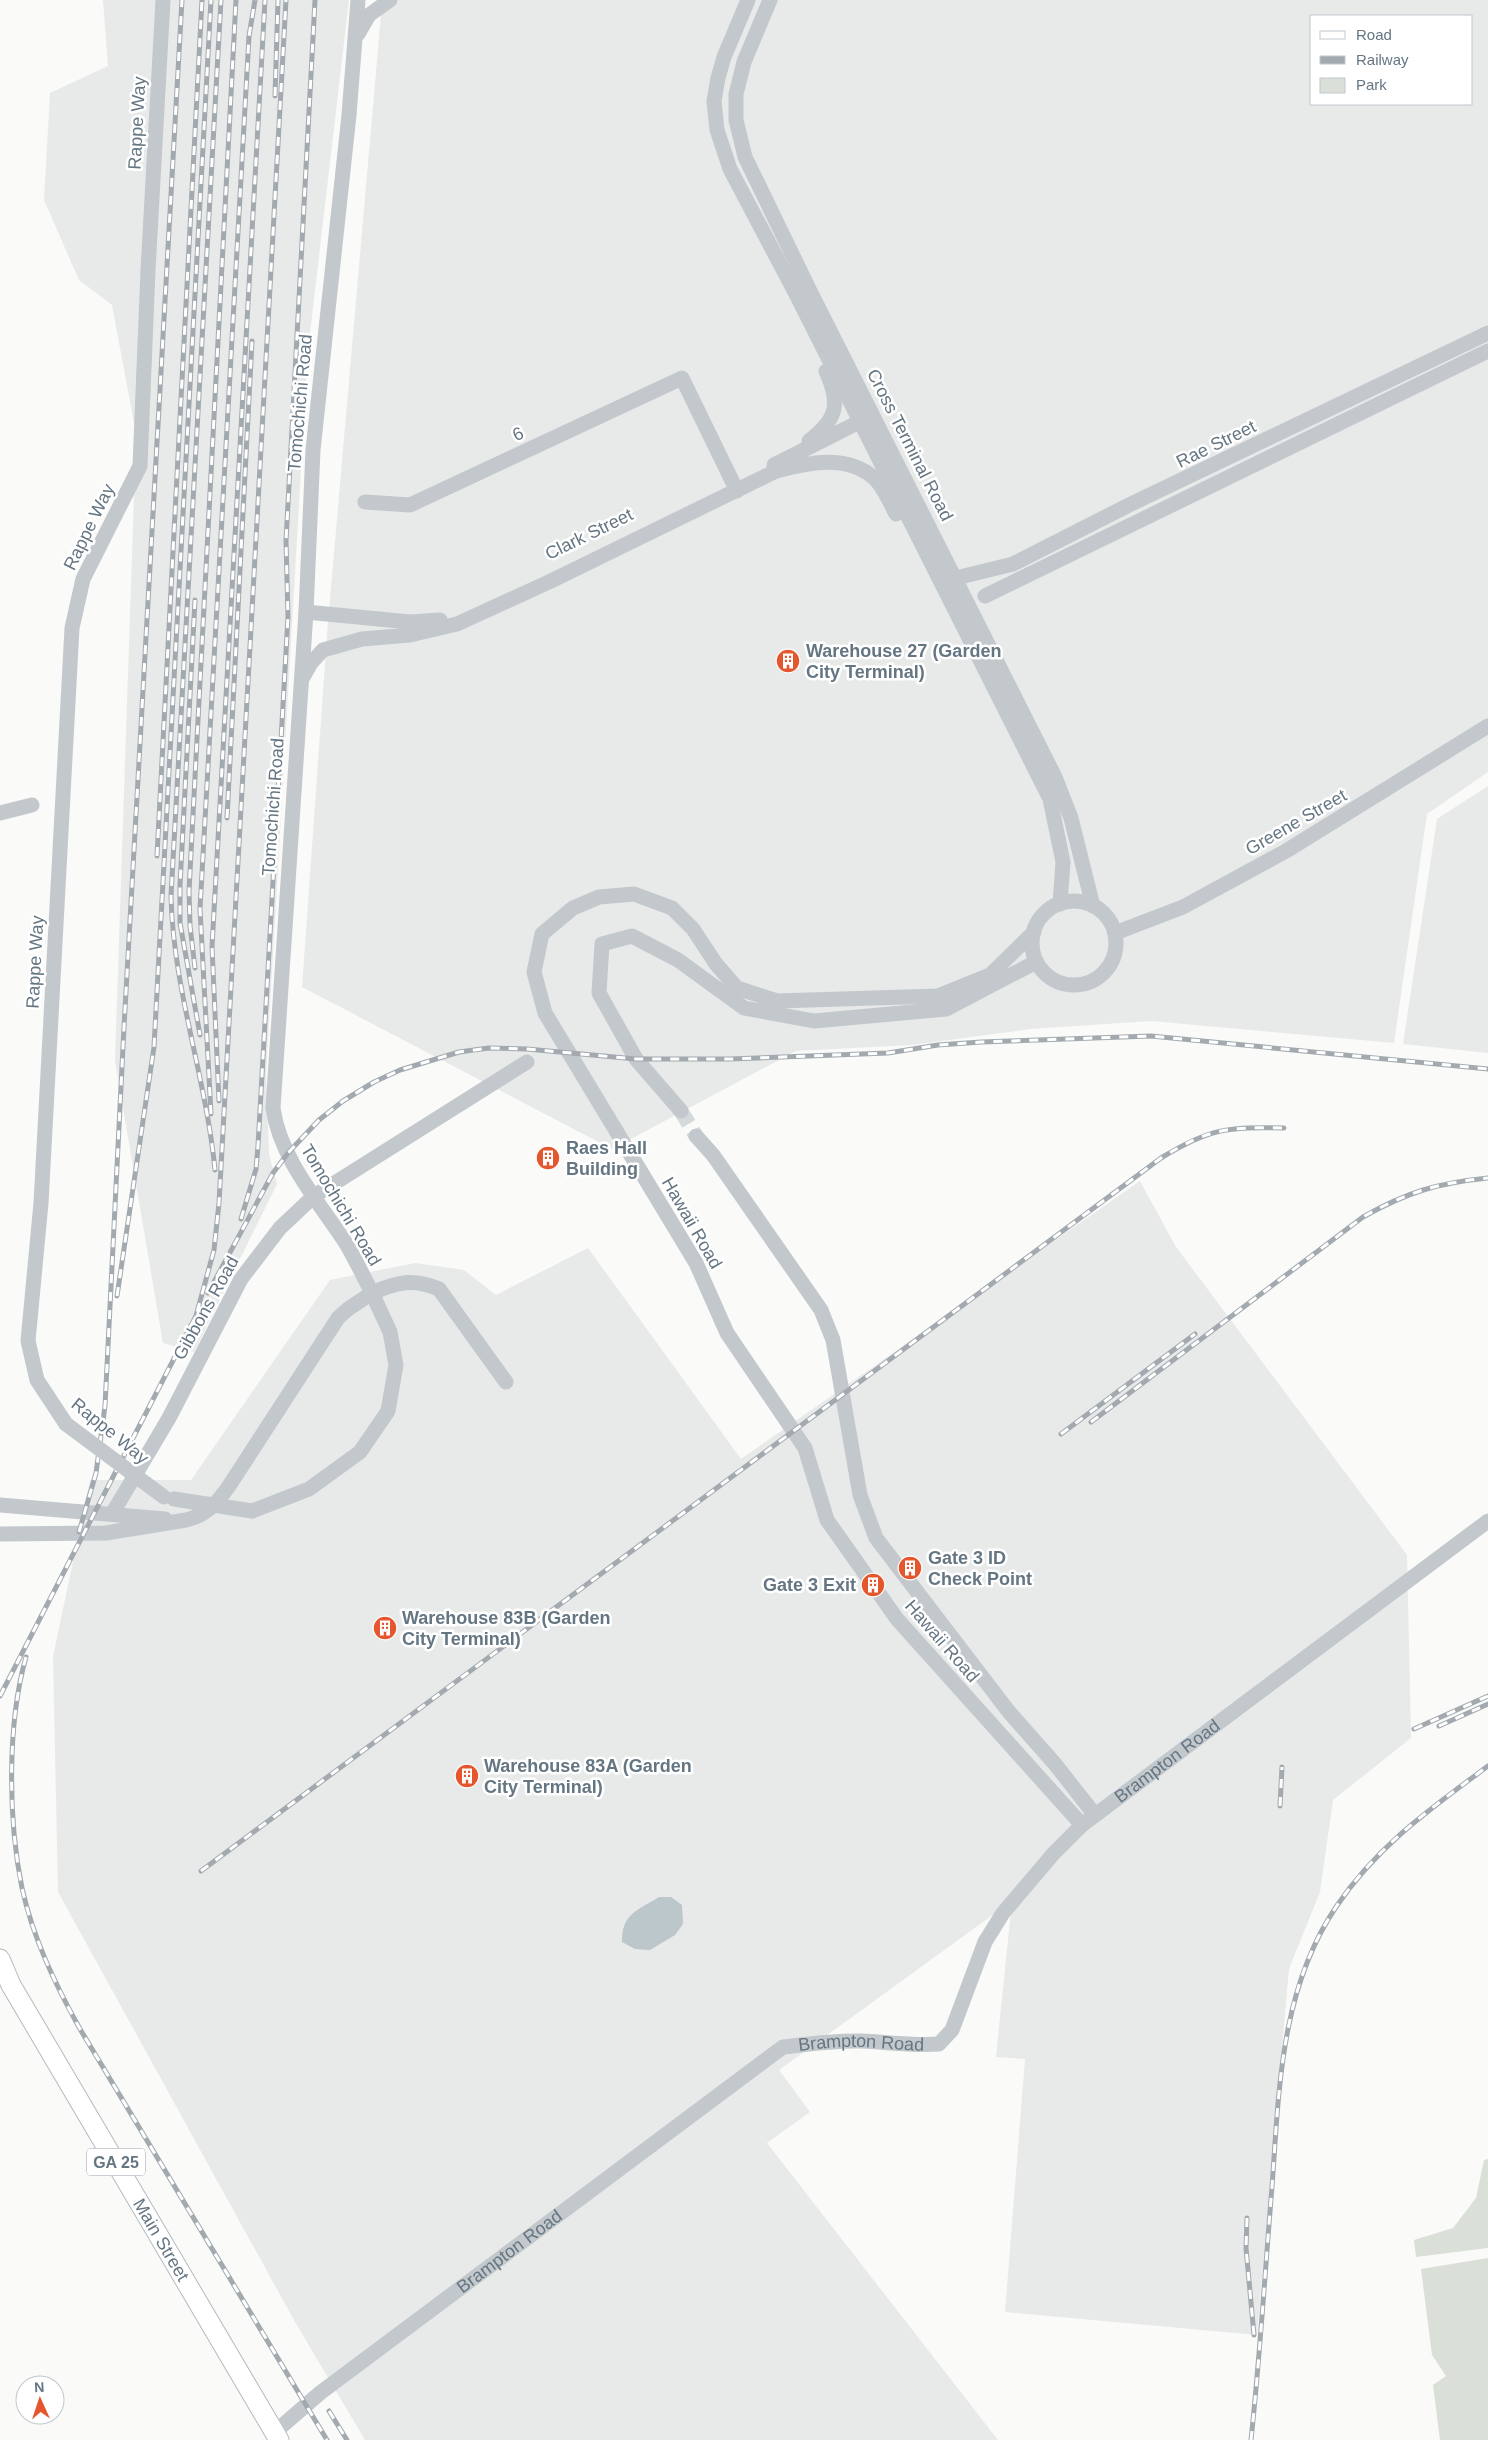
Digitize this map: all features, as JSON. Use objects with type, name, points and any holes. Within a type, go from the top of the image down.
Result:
[{"type":"main road","name":"Main Street","points":[[0,1959],[6,1986],[272,2437]]},
{"type":"street","name":"Rappe Way","points":[[163,0],[148,270],[140,466],[83,579],[72,628],[41,1204],[28,1341],[37,1380],[66,1424],[169,1498],[252,1511],[309,1489],[360,1452],[388,1411],[396,1365],[390,1332],[372,1293]]},
{"type":"street","name":"Tomochichi Road","points":[[186,1520],[199,1517],[219,1501],[338,1318],[372,1293],[348,1247],[284,1148],[275,1122],[273,1108],[306,612],[313,450],[358,0]]},
{"type":"street","points":[[355,40],[369,15],[390,0]]},
{"type":"street","name":"Cross Terminal Road","points":[[748,0],[718,78],[714,101],[717,130],[730,169],[805,312],[956,578],[1055,777],[1071,818],[1093,906]]},
{"type":"street","name":"Cross Terminal Road","points":[[770,0],[742,70],[736,94],[736,120],[745,156],[940,581],[1050,799],[1064,862],[1060,904]]},
{"type":"street","points":[[786,459],[820,433],[832,418],[835,402],[830,379],[806,330],[805,312]]},
{"type":"street","name":"Rae Street","points":[[956,578],[1012,564],[1128,505],[1488,333]]},
{"type":"street","name":"Rae Street","points":[[985,596],[1488,351]]},
{"type":"street","name":"6","points":[[364,502],[410,504],[682,378],[735,487]]},
{"type":"street","name":"Clark Street","points":[[301,681],[311,663],[323,650],[362,639],[410,635],[457,624],[735,487],[786,459],[867,419]]},
{"type":"street","name":"Clark Street","points":[[306,612],[410,622],[439,621],[461,614],[534,582],[735,487],[776,472],[810,463],[836,462],[851,465],[875,478],[940,581]]},
{"type":"street","name":"Greene Street","points":[[1115,933],[1183,907],[1286,851],[1488,726]]},
{"type":"street","points":[[0,813],[32,805]]},
{"type":"street","name":"Hawaii Road","points":[[1034,932],[990,975],[938,996],[778,1000],[737,988],[716,964],[693,929],[672,908],[634,894],[599,897],[573,908],[542,934],[534,972],[545,1013],[696,1263],[727,1333],[805,1448],[832,1528],[897,1619],[1082,1825]]},
{"type":"street","points":[[1079,902],[1093,906],[1110,922],[1115,933],[1116,946],[1113,960],[1106,971],[1088,982],[1068,985],[1055,981],[1044,973],[1036,962],[1032,950],[1034,932],[1043,915],[1060,904],[1079,902]]},
{"type":"street","points":[[681,1111],[636,1059],[599,993],[602,944],[632,936],[678,960],[744,1008],[814,1021],[946,1010],[1036,962]]},
{"type":"street","name":"Gibbons Road","points":[[112,1514],[169,1418],[241,1278],[280,1228],[314,1196],[527,1062]]},
{"type":"street","name":"Hawaii Road","points":[[696,1136],[713,1155],[821,1310],[833,1340],[860,1495],[876,1538],[1009,1712],[1055,1764],[1095,1815]]},
{"type":"street","points":[[372,1293],[389,1286],[408,1282],[423,1282],[439,1289],[506,1382]]},
{"type":"street","points":[[0,1505],[186,1520]]},
{"type":"street","points":[[0,1534],[106,1533],[186,1520]]},
{"type":"street","name":"Brampton Road","points":[[272,2437],[320,2393],[783,2047],[826,2042],[860,2041],[919,2045],[939,2044],[952,2030],[984,1942],[1003,1913],[1054,1853],[1082,1825],[1488,1521]]},
{"type":"shaded area","points":[[103,0],[349,0],[309,342],[305,400],[266,1075],[269,1154],[277,1184],[194,1352],[163,1343],[115,1061],[136,434],[112,305],[79,280],[44,200],[50,93],[108,66]]},
{"type":"shaded area","points":[[388,0],[1488,0],[1488,772],[1427,814],[1394,1043],[1152,1021],[1030,1029],[912,1045],[796,1051],[612,1149],[302,987],[328,622],[382,3]]},
{"type":"shaded area","points":[[1488,786],[1488,1053],[1403,1044],[1437,819]]},
{"type":"shaded area","points":[[1140,1181],[1176,1247],[1407,1555],[1411,1738],[1333,1800],[1320,1892],[1289,1969],[1257,2335],[1005,2312],[1025,2059],[996,2057],[1012,1901],[779,2070],[810,2112],[767,2143],[998,2440],[365,2440],[295,2322],[58,1892],[53,1657],[90,1480],[191,1480],[330,1280],[415,1263],[464,1270],[496,1295],[588,1248],[741,1459]]},
{"type":"shaded area","points":[[659,1897],[671,1897],[682,1905],[683,1924],[675,1935],[650,1950],[635,1949],[622,1942],[625,1925],[632,1914]]},
{"type":"green space","points":[[1488,2159],[1488,2248],[1416,2257],[1414,2240],[1453,2228],[1476,2198],[1484,2160]]},
{"type":"green space","points":[[1488,2258],[1488,2440],[1440,2440],[1433,2385],[1446,2376],[1432,2355],[1421,2269]]},
{"type":"tunnel","points":[[681,1111],[696,1136]]},
{"type":"railway","points":[[79,1532],[96,1473],[105,1406],[124,1027],[182,0]]},
{"type":"railway","points":[[157,856],[202,0]]},
{"type":"railway","points":[[117,1296],[154,1047],[211,0]]},
{"type":"railway","points":[[215,1170],[205,1101],[177,965],[171,896],[221,0]]},
{"type":"railway","points":[[195,968],[190,926],[189,891],[236,0]]},
{"type":"railway","points":[[211,1114],[200,909],[249,36],[255,0]]},
{"type":"railway","points":[[219,1101],[212,947],[265,0]]},
{"type":"railway","points":[[275,96],[278,0]]},
{"type":"railway","points":[[0,1696],[196,1316],[214,1250],[219,1203],[286,0]]},
{"type":"railway","points":[[241,1219],[256,1169],[258,1146],[288,617],[286,541],[315,0]]},
{"type":"railway","points":[[227,818],[252,341]]},
{"type":"railway","points":[[195,600],[180,885],[180,923],[200,1035]]},
{"type":"railway","points":[[208,1293],[273,1173],[288,1153],[319,1120],[343,1101],[374,1082],[400,1070],[459,1052],[489,1048],[527,1049],[636,1059],[730,1059],[888,1053],[938,1045],[981,1042],[1151,1036],[1488,1069]]},
{"type":"railway","points":[[201,1871],[1161,1158],[1206,1135],[1220,1131],[1248,1128],[1284,1128]]},
{"type":"railway","points":[[1091,1422],[1363,1217],[1394,1201],[1423,1190],[1488,1178]]},
{"type":"railway","points":[[1061,1434],[1195,1334]]},
{"type":"railway","points":[[26,1657],[15,1712],[12,1803],[17,1861],[32,1925],[54,1978],[80,2029],[327,2440]]},
{"type":"railway","points":[[1414,1729],[1488,1696]]},
{"type":"railway","points":[[1439,1726],[1488,1704]]},
{"type":"railway","points":[[1251,2440],[1277,2114],[1286,2042],[1303,1972],[1317,1939],[1336,1907],[1369,1865],[1425,1813],[1488,1766]]},
{"type":"railway","points":[[1280,1806],[1282,1767]]},
{"type":"railway","points":[[1247,2218],[1246,2248],[1254,2335]]},
{"type":"railway","points":[[329,2411],[347,2440]]},
{"type":"place","name":"Warehouse 27 (Garden City Terminal)","points":[[788,661]]},
{"type":"place","name":"Raes Hall Building","points":[[548,1158]]},
{"type":"place","name":"Gate 3 ID Check Point","points":[[910,1568]]},
{"type":"place","name":"Gate 3 Exit","points":[[873,1585]]},
{"type":"place","name":"Warehouse 83B (Garden City Terminal)","points":[[385,1628]]},
{"type":"place","name":"Warehouse 83A (Garden City Terminal)","points":[[467,1776]]}]
